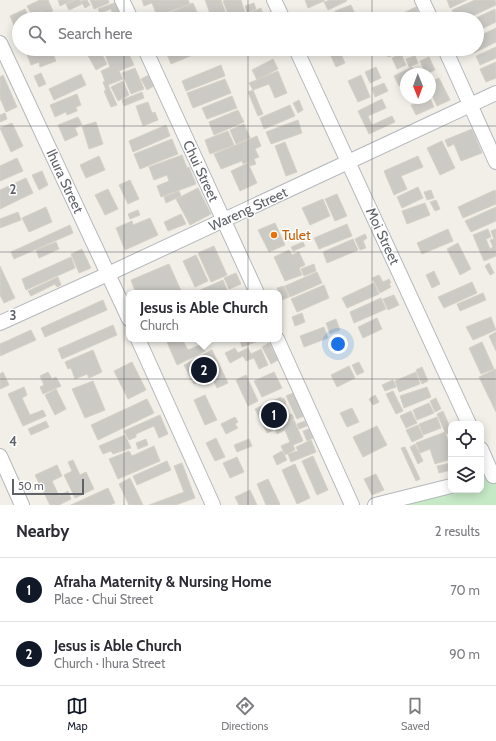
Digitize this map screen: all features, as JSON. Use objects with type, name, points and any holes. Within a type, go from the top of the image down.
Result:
[{"type":"street","points":[[122,0],[128,12]]},
{"type":"street","points":[[274,0],[280,12]]},
{"type":"street","points":[[422,0],[428,12]]},
{"type":"street","name":"Ihura Street","points":[[0,43],[126,313]]},
{"type":"street","name":"Chui Street","points":[[148,56],[256,290]]},
{"type":"street","name":"Moi Street","points":[[299,56],[468,421]]},
{"type":"street","points":[[448,56],[496,162]]},
{"type":"street","name":"Wareng Street","points":[[0,323],[496,93]]},
{"type":"street","points":[[139,342],[213,505]]},
{"type":"street","points":[[278,342],[352,505]]},
{"type":"street","points":[[0,456],[22,505]]},
{"type":"street","points":[[484,457],[490,476]]},
{"type":"street","points":[[375,505],[412,500],[448,487]]},
{"type":"green space","points":[[496,474],[496,505],[371,505],[448,491],[448,493],[484,493],[484,477]]},
{"type":"building","points":[[40,0],[48,0],[53,11],[30,12],[27,6]]},
{"type":"building","points":[[58,0],[73,0],[60,6]]},
{"type":"building","points":[[75,0],[80,0],[82,4],[69,10],[66,4]]},
{"type":"building","points":[[87,0],[90,5],[85,8],[81,1]]},
{"type":"building","points":[[90,0],[108,0],[109,3],[94,9]]},
{"type":"building","points":[[142,0],[188,0],[190,4],[168,12],[155,12],[152,3],[144,6]]},
{"type":"building","points":[[205,0],[221,0],[225,12],[209,12]]},
{"type":"building","points":[[241,0],[245,12],[227,12],[223,1]]},
{"type":"building","points":[[305,0],[324,0],[324,1],[308,8]]},
{"type":"building","points":[[330,0],[347,1],[328,10],[324,2]]},
{"type":"building","points":[[447,0],[467,0],[450,8]]},
{"type":"building","points":[[475,0],[495,0],[496,5],[481,12],[453,12],[452,10]]},
{"type":"building","points":[[117,2],[120,12],[112,12],[111,9],[100,12],[98,9]]},
{"type":"building","points":[[193,3],[197,12],[172,12]]},
{"type":"building","points":[[254,3],[256,9],[247,12],[245,6]]},
{"type":"building","points":[[351,5],[354,12],[336,12]]},
{"type":"building","points":[[416,7],[418,12],[405,12]]},
{"type":"building","points":[[261,8],[262,12],[251,12]]},
{"type":"building","points":[[25,9],[26,12],[19,12]]},
{"type":"building","points":[[495,9],[496,22],[484,28],[484,14]]},
{"type":"building","points":[[496,28],[496,42],[484,48],[484,34]]},
{"type":"building","points":[[496,47],[496,58],[480,65],[476,56],[484,56],[484,52]]},
{"type":"building","points":[[28,56],[54,56],[56,61],[40,67],[39,62],[31,65]]},
{"type":"building","points":[[88,56],[103,56],[107,64],[96,70]]},
{"type":"building","points":[[106,56],[130,56],[134,65],[119,71],[123,79],[108,85],[117,105],[111,107],[104,91],[106,90],[103,82],[105,81],[101,71],[110,67]]},
{"type":"building","points":[[168,56],[190,56],[171,64]]},
{"type":"building","points":[[331,56],[342,56],[345,63],[336,67]]},
{"type":"building","points":[[402,56],[406,65],[397,69],[392,58]]},
{"type":"building","points":[[415,56],[418,63],[409,67],[406,59]]},
{"type":"building","points":[[429,57],[434,68],[423,68],[420,61]]},
{"type":"building","points":[[273,59],[278,69],[257,80],[252,70]]},
{"type":"building","points":[[496,62],[496,78],[486,82],[480,69]]},
{"type":"building","points":[[221,65],[225,76],[186,91],[182,81]]},
{"type":"building","points":[[376,67],[381,78],[370,83],[365,72]]},
{"type":"building","points":[[135,68],[144,89],[131,94],[122,73]]},
{"type":"building","points":[[278,71],[287,93],[275,98],[269,84],[253,90],[249,83]]},
{"type":"building","points":[[41,73],[46,84],[39,87],[34,76]]},
{"type":"building","points":[[400,73],[400,86],[399,86],[394,76]]},
{"type":"building","points":[[81,74],[86,85],[54,100],[49,89]]},
{"type":"building","points":[[3,75],[17,107],[6,112],[0,98],[0,77]]},
{"type":"building","points":[[149,75],[154,86],[147,90],[141,79]]},
{"type":"building","points":[[361,75],[370,97],[358,102],[348,81]]},
{"type":"building","points":[[439,78],[450,100],[437,106],[436,104],[436,79]]},
{"type":"building","points":[[225,79],[231,93],[193,108],[187,93]]},
{"type":"building","points":[[123,81],[129,95],[118,101],[111,87]]},
{"type":"building","points":[[384,83],[388,91],[375,97],[372,88]]},
{"type":"building","points":[[253,90],[263,114],[258,116],[248,92]]},
{"type":"building","points":[[142,92],[144,98],[124,106],[122,100]]},
{"type":"building","points":[[77,94],[81,105],[76,107],[77,111],[67,115],[66,112],[55,117],[50,105]]},
{"type":"building","points":[[232,96],[237,108],[207,119],[202,108]]},
{"type":"building","points":[[382,99],[386,108],[368,116],[372,125],[392,116],[395,122],[369,134],[358,111]]},
{"type":"building","points":[[299,100],[303,110],[298,113],[293,103]]},
{"type":"building","points":[[148,102],[152,113],[155,112],[158,120],[143,126],[136,106]]},
{"type":"building","points":[[433,104],[434,107],[416,115],[411,105]]},
{"type":"building","points":[[290,105],[295,116],[264,129],[260,118]]},
{"type":"building","points":[[238,110],[244,122],[214,135],[209,122]]},
{"type":"building","points":[[5,113],[7,119],[0,122],[0,115]]},
{"type":"building","points":[[78,117],[82,125],[75,128],[78,135],[65,141],[58,125]]},
{"type":"building","points":[[298,120],[302,133],[271,144],[266,132]]},
{"type":"building","points":[[96,122],[103,144],[89,149],[82,126]]},
{"type":"building","points":[[12,123],[23,146],[11,152],[0,128]]},
{"type":"building","points":[[244,124],[250,138],[236,144],[230,130]]},
{"type":"building","points":[[166,125],[170,136],[133,152],[129,141]]},
{"type":"building","points":[[472,129],[482,153],[461,161],[454,144],[448,147],[445,140]]},
{"type":"building","points":[[228,131],[234,145],[210,154],[205,140]]},
{"type":"building","points":[[257,136],[261,146],[255,149],[259,157],[254,159],[256,164],[250,166],[248,162],[243,164],[242,161],[221,169],[214,154]]},
{"type":"building","points":[[172,139],[178,154],[140,169],[134,154]]},
{"type":"building","points":[[442,141],[455,168],[440,175],[427,148]]},
{"type":"building","points":[[285,142],[297,172],[286,176],[275,146]]},
{"type":"building","points":[[182,155],[196,184],[161,197],[157,186],[169,181],[167,175],[154,180],[149,167]]},
{"type":"building","points":[[99,156],[105,170],[86,178],[80,165]]},
{"type":"building","points":[[418,156],[423,167],[401,176],[407,189],[394,195],[384,171]]},
{"type":"building","points":[[17,158],[23,171],[0,181],[0,166]]},
{"type":"building","points":[[248,163],[257,183],[240,191],[231,171]]},
{"type":"building","points":[[42,171],[48,185],[39,190],[32,175]]},
{"type":"building","points":[[26,178],[33,193],[0,209],[0,190]]},
{"type":"building","points":[[130,180],[139,199],[128,204],[119,185]]},
{"type":"building","points":[[418,187],[423,198],[402,208],[397,197]]},
{"type":"building","points":[[198,188],[211,214],[190,225],[176,199]]},
{"type":"building","points":[[108,189],[118,209],[105,215],[95,195]]},
{"type":"building","points":[[431,190],[434,198],[427,200],[424,192]]},
{"type":"building","points":[[495,190],[496,204],[463,218],[458,207]]},
{"type":"building","points":[[179,191],[181,196],[166,203],[164,197]]},
{"type":"building","points":[[337,194],[347,216],[335,221],[325,199]]},
{"type":"building","points":[[323,199],[330,216],[310,225],[302,208]]},
{"type":"building","points":[[436,200],[440,209],[435,211],[430,202]]},
{"type":"building","points":[[425,203],[430,215],[407,224],[402,211]]},
{"type":"building","points":[[46,207],[52,222],[29,232],[22,218]]},
{"type":"building","points":[[496,207],[496,221],[471,232],[465,221]]},
{"type":"building","points":[[138,210],[140,215],[130,219],[128,214]]},
{"type":"building","points":[[18,212],[21,220],[0,228],[0,219]]},
{"type":"building","points":[[181,214],[186,224],[168,231],[164,222]]},
{"type":"building","points":[[150,218],[158,235],[125,250],[116,228],[132,221],[133,225]]},
{"type":"building","points":[[275,223],[285,245],[269,252],[258,230]]},
{"type":"building","points":[[347,224],[352,236],[319,249],[314,238]]},
{"type":"building","points":[[70,225],[73,233],[14,259],[11,252]]},
{"type":"building","points":[[448,229],[453,241],[422,254],[417,243]]},
{"type":"building","points":[[488,229],[491,237],[486,239],[490,249],[493,247],[490,240],[494,239],[491,231],[496,229],[496,256],[484,261],[473,235]]},
{"type":"building","points":[[365,234],[367,238],[363,241],[366,248],[360,250],[355,239]]},
{"type":"building","points":[[353,239],[358,250],[327,263],[323,252]]},
{"type":"building","points":[[56,242],[59,249],[39,258],[36,250]]},
{"type":"building","points":[[303,242],[305,246],[293,251],[291,247]]},
{"type":"building","points":[[458,243],[471,269],[460,275],[447,249]]},
{"type":"building","points":[[214,246],[227,275],[211,282],[198,253]]},
{"type":"building","points":[[82,249],[91,268],[79,273],[71,254]]},
{"type":"building","points":[[289,250],[292,255],[299,252],[305,265],[299,268],[302,275],[285,281],[274,257]]},
{"type":"building","points":[[196,255],[208,281],[195,287],[183,261]]},
{"type":"building","points":[[71,257],[75,268],[26,290],[22,279]]},
{"type":"building","points":[[489,263],[494,273],[490,275],[485,266]]},
{"type":"building","points":[[169,264],[181,290],[135,290],[131,280]]},
{"type":"building","points":[[314,264],[316,271],[304,276],[301,269]]},
{"type":"building","points":[[0,266],[15,298],[4,303],[0,295]]},
{"type":"building","points":[[434,271],[440,284],[432,288],[426,275]]},
{"type":"building","points":[[317,272],[322,283],[290,297],[285,286]]},
{"type":"building","points":[[236,273],[241,284],[229,289],[224,278]]},
{"type":"building","points":[[379,275],[383,282],[389,279],[391,283],[389,284],[391,287],[380,293],[372,278]]},
{"type":"building","points":[[58,277],[61,285],[57,287],[55,284],[31,296],[28,291]]},
{"type":"building","points":[[223,280],[227,290],[200,290]]},
{"type":"building","points":[[472,282],[477,293],[444,308],[438,297]]},
{"type":"building","points":[[374,283],[379,294],[347,308],[342,298]]},
{"type":"building","points":[[324,285],[329,298],[297,312],[291,299]]},
{"type":"building","points":[[284,286],[289,297],[282,300],[282,290],[278,290],[277,288]]},
{"type":"building","points":[[483,293],[486,300],[460,311],[457,304]]},
{"type":"building","points":[[394,295],[399,305],[388,310],[383,299]]},
{"type":"building","points":[[381,298],[386,309],[354,323],[350,312]]},
{"type":"building","points":[[103,300],[107,310],[45,337],[41,328]]},
{"type":"building","points":[[302,313],[305,322],[295,326],[292,317]]},
{"type":"building","points":[[491,317],[496,330],[473,340],[466,327]]},
{"type":"building","points":[[377,318],[382,329],[363,338],[358,327]]},
{"type":"building","points":[[336,319],[340,330],[330,334],[326,323]]},
{"type":"building","points":[[113,325],[117,335],[62,359],[58,349]]},
{"type":"building","points":[[324,327],[328,338],[304,347],[300,336]]},
{"type":"building","points":[[31,330],[36,340],[0,356],[0,344]]},
{"type":"building","points":[[496,332],[496,351],[489,336]]},
{"type":"building","points":[[167,342],[184,342],[188,350],[202,344],[205,351],[177,365]]},
{"type":"building","points":[[241,342],[256,342],[242,347]]},
{"type":"building","points":[[482,342],[494,369],[481,374],[469,348]]},
{"type":"building","points":[[269,343],[278,360],[271,364],[262,347]]},
{"type":"building","points":[[235,348],[238,353],[248,348],[251,354],[261,349],[268,365],[259,369],[254,358],[246,361],[243,356],[230,363],[225,353]]},
{"type":"building","points":[[93,350],[102,372],[89,378],[87,374],[75,379],[71,368],[68,369],[65,362]]},
{"type":"building","points":[[212,350],[228,383],[217,388],[211,376],[194,384],[184,365]]},
{"type":"building","points":[[132,362],[146,390],[128,399],[114,371]]},
{"type":"building","points":[[359,362],[364,372],[357,375],[352,365]]},
{"type":"building","points":[[349,366],[355,378],[337,387],[331,375]]},
{"type":"building","points":[[422,367],[428,381],[422,384],[416,370]]},
{"type":"building","points":[[496,369],[496,412],[479,377]]},
{"type":"building","points":[[3,372],[9,385],[0,389],[0,374]]},
{"type":"building","points":[[48,372],[52,379],[56,377],[61,386],[43,394],[40,387],[44,385],[40,376]]},
{"type":"building","points":[[274,372],[282,388],[262,397],[254,381]]},
{"type":"building","points":[[416,372],[420,384],[399,392],[395,381]]},
{"type":"building","points":[[246,375],[258,401],[248,406],[236,380]]},
{"type":"building","points":[[393,380],[396,387],[385,391],[382,385]]},
{"type":"building","points":[[93,381],[105,410],[85,418],[72,389]]},
{"type":"building","points":[[24,387],[27,395],[22,398],[30,415],[43,410],[46,416],[23,426],[8,394]]},
{"type":"building","points":[[427,387],[431,397],[404,408],[400,396]]},
{"type":"building","points":[[56,389],[66,409],[55,415],[45,395]]},
{"type":"building","points":[[393,391],[403,411],[396,414],[386,394]]},
{"type":"building","points":[[293,393],[304,416],[297,419],[286,396]]},
{"type":"building","points":[[205,395],[217,420],[205,425],[194,400]]},
{"type":"building","points":[[375,395],[379,402],[373,405],[369,399]]},
{"type":"building","points":[[281,397],[282,399],[284,398],[290,415],[292,414],[294,419],[292,420],[293,421],[267,433],[255,409]]},
{"type":"building","points":[[436,398],[441,409],[435,412],[430,401]]},
{"type":"building","points":[[147,399],[154,413],[98,440],[91,425]]},
{"type":"building","points":[[429,403],[434,413],[417,420],[413,410]]},
{"type":"building","points":[[352,408],[359,422],[347,427],[340,413]]},
{"type":"building","points":[[411,411],[417,423],[406,428],[400,416]]},
{"type":"building","points":[[443,411],[448,423],[448,433],[446,434],[437,414]]},
{"type":"building","points":[[160,415],[168,434],[159,438],[154,426],[136,434],[136,437],[129,440],[124,431]]},
{"type":"building","points":[[235,417],[238,422],[235,424],[238,428],[226,434],[221,424]]},
{"type":"building","points":[[437,417],[441,428],[423,435],[419,424]]},
{"type":"building","points":[[294,420],[303,441],[293,445],[295,450],[285,455],[281,446],[290,442],[285,430],[277,434],[275,429]]},
{"type":"building","points":[[46,421],[49,427],[31,435],[28,429]]},
{"type":"building","points":[[305,421],[307,426],[299,429],[297,424]]},
{"type":"building","points":[[418,425],[423,437],[412,442],[406,430]]},
{"type":"building","points":[[377,426],[387,445],[363,457],[353,437]]},
{"type":"building","points":[[309,429],[313,438],[307,441],[303,431]]},
{"type":"building","points":[[445,432],[448,440],[448,460],[435,464],[430,449],[420,453],[416,443]]},
{"type":"building","points":[[125,435],[131,448],[113,454],[111,451],[103,454],[99,446]]},
{"type":"building","points":[[216,438],[225,457],[215,461],[206,443]]},
{"type":"building","points":[[146,439],[148,445],[138,449],[136,443]]},
{"type":"building","points":[[249,439],[252,446],[237,452],[234,445]]},
{"type":"building","points":[[311,440],[316,452],[291,462],[288,454],[298,451],[296,447]]},
{"type":"building","points":[[415,444],[423,461],[418,464],[410,447]]},
{"type":"building","points":[[154,446],[160,461],[118,479],[109,459],[129,451],[132,456]]},
{"type":"building","points":[[405,447],[420,479],[416,481],[401,448]]},
{"type":"building","points":[[282,451],[287,460],[277,465],[273,456]]},
{"type":"building","points":[[313,456],[328,490],[317,495],[302,461]]},
{"type":"building","points":[[237,457],[244,472],[230,478],[223,463]]},
{"type":"building","points":[[73,460],[80,475],[86,472],[94,489],[75,498],[64,475],[72,471],[68,462]]},
{"type":"building","points":[[167,461],[171,470],[137,485],[133,476]]},
{"type":"building","points":[[182,463],[195,498],[176,505],[149,505],[184,492],[174,466]]},
{"type":"building","points":[[295,464],[310,498],[297,504],[282,470]]},
{"type":"building","points":[[448,464],[448,471],[439,473],[437,466]]},
{"type":"building","points":[[57,465],[62,476],[52,481],[59,496],[68,491],[71,499],[59,505],[50,505],[35,475]]},
{"type":"building","points":[[376,474],[384,490],[372,495],[364,479]]},
{"type":"building","points":[[130,478],[143,505],[129,505],[119,484]]},
{"type":"building","points":[[268,479],[280,504],[279,505],[266,505],[257,484]]},
{"type":"building","points":[[108,488],[115,503],[110,505],[71,505]]},
{"type":"building","points":[[250,490],[257,505],[239,505],[235,497]]},
{"type":"place","name":"Tulet","points":[[274,235]]},
{"type":"place","name":"Jesus is Able Church","points":[[204,370]]},
{"type":"place","name":"Afraha Maternity & Nursing Home","points":[[274,415]]}]
